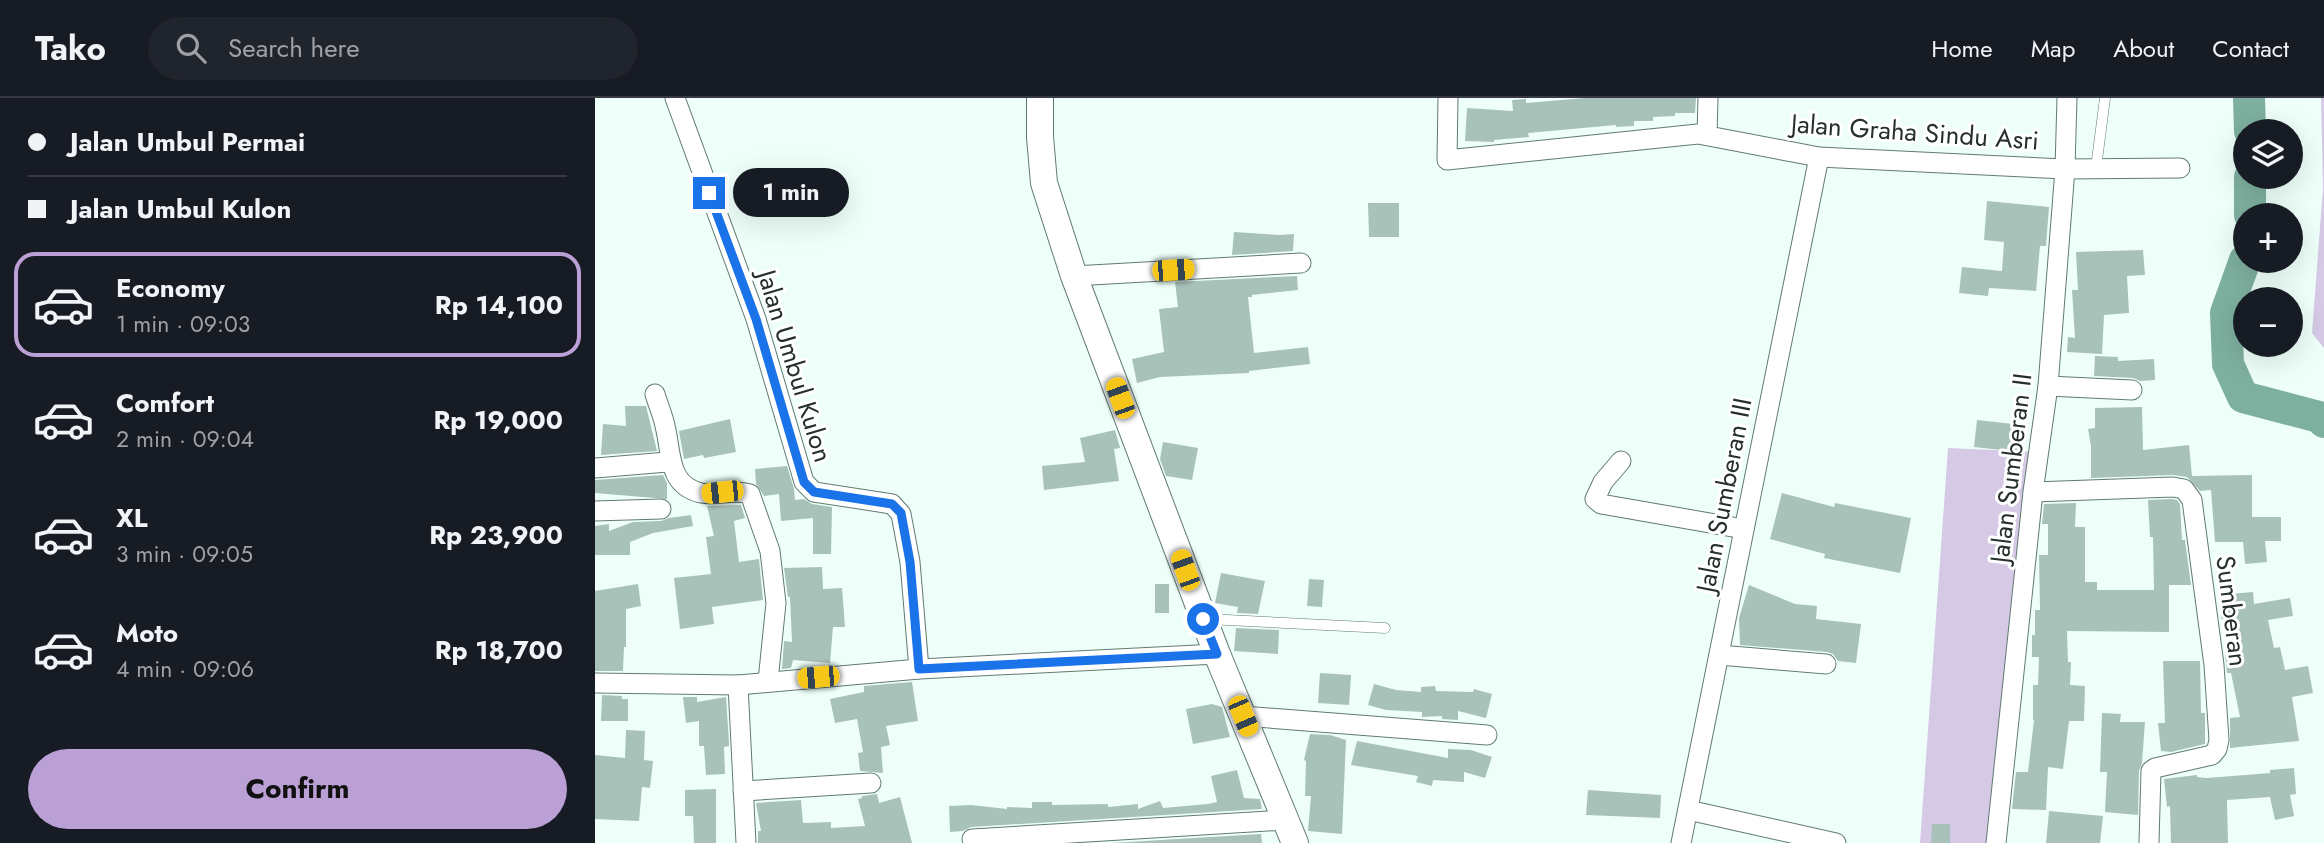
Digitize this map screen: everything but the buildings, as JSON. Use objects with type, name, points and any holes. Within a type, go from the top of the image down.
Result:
[{"type":"main road","points":[[1039,98],[1039,137],[1044,183],[1074,276],[1203,619],[1291,832]]},
{"type":"street","name":"Jalan Umbul Kulon","points":[[675,98],[756,319],[804,482],[814,492],[892,504],[901,513],[910,562],[919,669]]},
{"type":"street","name":"Jalan Graha Sindu Asri","points":[[1448,98],[1447,160],[1688,134],[1707,135],[1819,157],[2065,169],[2180,168]]},
{"type":"street","points":[[1707,135],[1708,98]]},
{"type":"street","name":"Jalan Sumberan II","points":[[1996,843],[2033,492],[2048,386],[2065,169],[2067,98]]},
{"type":"street","name":"Jalan Sumberan III","points":[[1681,843],[1819,157]]},
{"type":"street","points":[[1074,276],[1301,263]]},
{"type":"street","points":[[2048,386],[2132,390]]},
{"type":"street","points":[[655,394],[677,479],[688,489],[705,494],[739,491],[750,494],[771,551],[776,603],[768,681]]},
{"type":"street","points":[[595,468],[667,462],[670,459]]},
{"type":"street","points":[[1621,461],[1596,493],[1595,499],[1601,504],[1744,528]]},
{"type":"street","name":"Sumberan","points":[[2033,492],[2173,487],[2184,489],[2192,500],[2214,665],[2219,740],[2212,755],[2151,771],[2149,843]]},
{"type":"street","points":[[595,511],[661,509]]},
{"type":"street","points":[[595,683],[738,685],[919,669],[1217,654]]},
{"type":"street","points":[[1719,655],[1826,664]]},
{"type":"street","points":[[738,685],[746,843]]},
{"type":"street","points":[[1243,716],[1487,735]]},
{"type":"street","points":[[743,791],[871,783]]},
{"type":"street","points":[[1688,810],[1836,843]]},
{"type":"street","points":[[972,839],[1291,832]]},
{"type":"lane","points":[[2096,168],[2105,98]]},
{"type":"lane","points":[[1203,619],[1385,628]]},
{"type":"shaded area","points":[[2321,98],[2324,98],[2324,348],[2312,333],[2323,188]]},
{"type":"shaded area","points":[[1948,448],[2039,452],[1991,843],[1920,843]]},
{"type":"waterway","points":[[2249,98],[2250,119]]},
{"type":"waterway","points":[[2250,189],[2250,203]]},
{"type":"waterway","points":[[2240,273],[2226,313],[2228,364],[2243,397],[2319,417],[2324,422]]},
{"type":"route","points":[[709,193],[756,319],[804,482],[814,492],[892,504],[901,513],[910,562],[919,669],[1217,654],[1203,619]]}]
